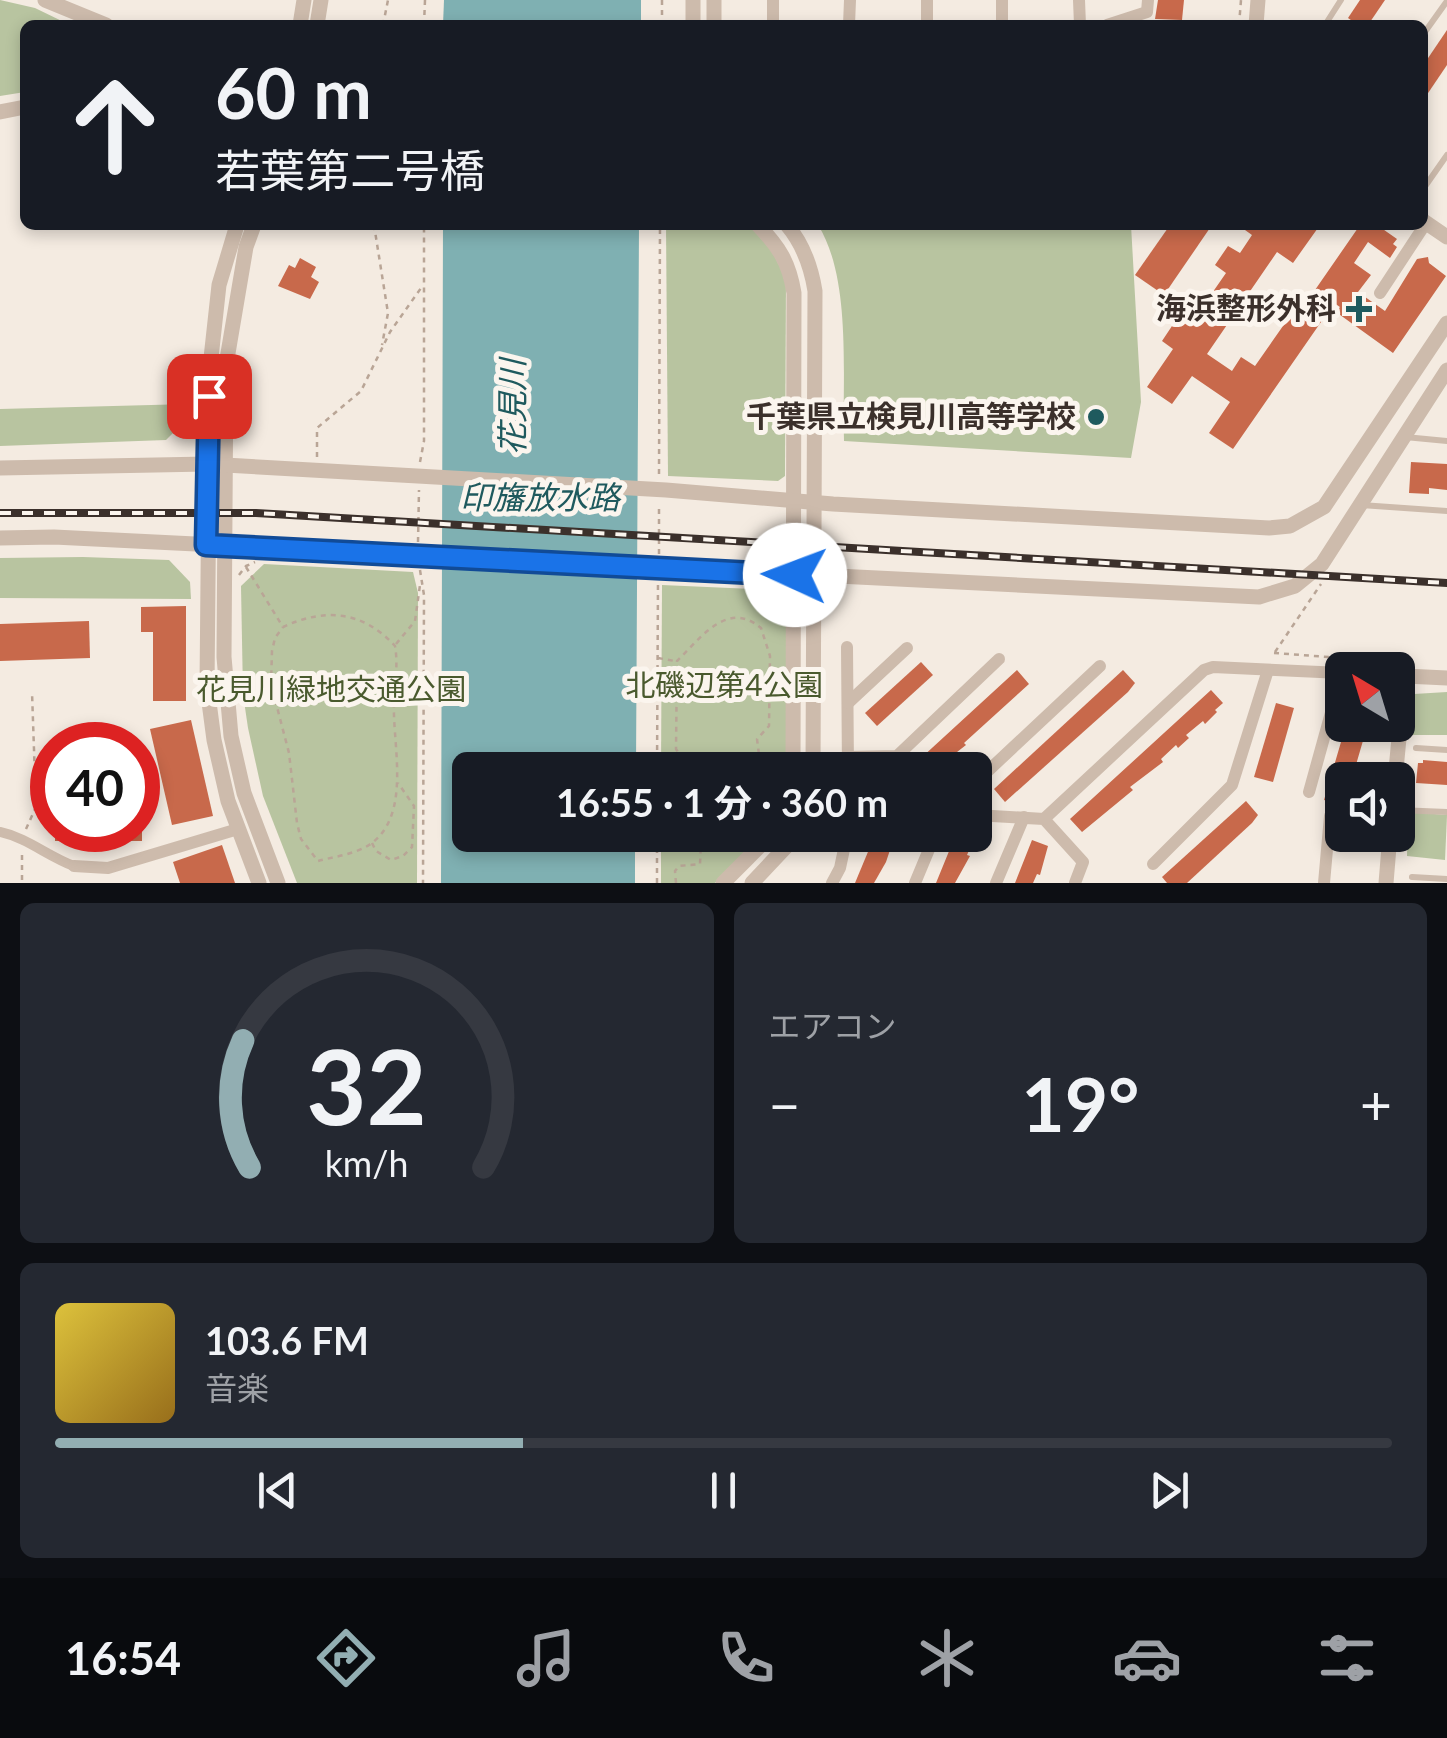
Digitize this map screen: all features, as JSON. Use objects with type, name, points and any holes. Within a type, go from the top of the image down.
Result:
[{"type":"street","points":[[46,0],[94,20]]},
{"type":"street","points":[[1122,20],[1148,12],[1148,0]]},
{"type":"street","points":[[235,230],[219,284],[210,367],[207,687],[214,740],[238,829],[259,883]]},
{"type":"street","points":[[252,230],[226,365],[224,657],[231,736],[254,824],[278,883]]},
{"type":"street","points":[[763,230],[787,260],[794,293],[792,752]]},
{"type":"street","points":[[790,230],[803,248],[815,291],[814,752]]},
{"type":"street","points":[[1380,292],[1419,230]]},
{"type":"street","points":[[0,468],[207,464],[1243,529],[1290,526],[1324,508],[1447,323]]},
{"type":"street","points":[[0,538],[54,537],[1259,597],[1295,586],[1322,564],[1447,370]]},
{"type":"street","points":[[847,648],[848,752]]},
{"type":"street","points":[[848,703],[907,648]]},
{"type":"street","points":[[901,752],[999,659]]},
{"type":"street","points":[[992,767],[1100,666]]},
{"type":"street","points":[[1044,819],[1198,674],[1213,667],[1325,672]]},
{"type":"street","points":[[1153,864],[1232,786],[1268,670]]},
{"type":"street","points":[[1415,675],[1447,678]]},
{"type":"street","points":[[1309,792],[1325,734]]},
{"type":"street","points":[[992,816],[1044,819],[1083,862],[1075,883]]},
{"type":"street","points":[[996,883],[1024,818]]},
{"type":"street","points":[[0,832],[30,840],[42,852],[74,866],[108,868],[238,829]]},
{"type":"street","points":[[723,883],[754,852]]},
{"type":"street","points":[[752,883],[781,852]]},
{"type":"street","points":[[832,883],[843,852]]},
{"type":"street","points":[[915,883],[928,852]]},
{"type":"street","points":[[1324,883],[1327,852]]},
{"type":"street","points":[[1386,883],[1389,852]]},
{"type":"lane","points":[[1428,28],[1447,1]]},
{"type":"lane","points":[[1428,182],[1447,156]]},
{"type":"lane","points":[[1404,437],[1447,441]]},
{"type":"lane","points":[[1360,505],[1447,511]]},
{"type":"lane","points":[[1416,748],[1447,750]]},
{"type":"lane","points":[[1415,811],[1447,812]]},
{"type":"lane","points":[[1412,878],[1447,879]]},
{"type":"path","points":[[375,230],[388,312],[381,352]]},
{"type":"path","points":[[316,459],[317,428],[361,391],[390,332],[424,284]]},
{"type":"path","points":[[237,579],[246,566],[259,561]]},
{"type":"path","points":[[246,566],[283,628]]},
{"type":"path","points":[[1322,583],[1274,654],[1325,657]]},
{"type":"path","points":[[394,646],[376,631],[340,614],[319,614],[283,628],[272,651],[271,684],[289,753],[301,839],[318,861],[372,843],[389,821],[397,782],[394,646],[414,621],[422,584]]},
{"type":"path","points":[[678,752],[676,661],[718,621],[738,617],[761,628],[770,656],[768,726],[758,739],[759,752]]},
{"type":"path","points":[[658,658],[676,661]]},
{"type":"path","points":[[22,883],[21,837],[36,806],[32,692]]},
{"type":"path","points":[[372,843],[383,856],[396,859],[412,846],[414,806],[397,782]]},
{"type":"path","points":[[414,827],[424,827]]},
{"type":"path","points":[[657,852],[657,883]]},
{"type":"path","points":[[676,883],[679,866],[700,864],[701,852]]},
{"type":"green space","points":[[0,0],[35,8],[60,20],[20,20],[20,93],[0,96]]},
{"type":"green space","points":[[666,230],[757,230],[766,239],[786,279],[785,476],[778,481],[668,476]]},
{"type":"green space","points":[[820,230],[1131,230],[1141,402],[1131,458],[844,441],[841,300],[829,247]]},
{"type":"green space","points":[[189,404],[187,419],[166,440],[0,446],[0,409]]},
{"type":"green space","points":[[0,558],[169,560],[190,582],[191,599],[0,598]]},
{"type":"green space","name":"花見川緑地交通公園","points":[[264,564],[413,572],[418,593],[417,883],[297,883],[263,796],[243,694],[241,586]]},
{"type":"green space","name":"北磯辺第4公園","points":[[662,585],[775,590],[786,602],[786,752],[661,752]]},
{"type":"green space","points":[[1447,692],[1447,735],[1415,735],[1415,694]]},
{"type":"green space","points":[[1415,813],[1447,815],[1445,860],[1407,856],[1407,852],[1415,852]]},
{"type":"green space","points":[[661,852],[745,852],[715,883],[661,883]]},
{"type":"water","points":[[444,0],[641,0],[641,20],[443,20]]},
{"type":"water","name":"印旛放水路","points":[[443,230],[639,230],[636,752],[452,752],[452,852],[635,852],[635,883],[441,883]]},
{"type":"building","points":[[1158,0],[1184,0],[1182,20],[1155,19]]},
{"type":"building","points":[[1360,0],[1385,0],[1371,20],[1348,18]]},
{"type":"building","points":[[1447,30],[1447,65],[1428,93],[1428,58]]},
{"type":"building","points":[[1166,230],[1209,230],[1164,295],[1135,275]]},
{"type":"building","points":[[1245,230],[1316,230],[1293,263],[1277,252],[1207,354],[1232,371],[1241,357],[1255,366],[1297,306],[1321,322],[1233,449],[1209,433],[1230,402],[1192,376],[1172,404],[1147,387],[1173,349],[1162,341],[1180,314],[1192,322],[1226,273],[1215,265],[1228,246],[1240,253],[1252,235]]},
{"type":"building","points":[[1357,230],[1384,230],[1397,239],[1390,258],[1368,242],[1354,263],[1371,275],[1358,292],[1385,311],[1417,259],[1428,257],[1429,263],[1446,276],[1393,353],[1336,312],[1340,307],[1315,290]]},
{"type":"building","points":[[300,258],[316,267],[311,277],[319,282],[310,299],[278,286],[289,265],[295,268]]},
{"type":"building","points":[[1411,462],[1447,464],[1447,490],[1429,488],[1429,494],[1409,493]]},
{"type":"building","points":[[186,606],[186,701],[153,701],[153,632],[141,632],[141,607]]},
{"type":"building","points":[[89,621],[90,658],[0,661],[0,624]]},
{"type":"building","points":[[921,662],[933,675],[877,726],[865,713]]},
{"type":"building","points":[[1017,670],[1029,684],[957,752],[928,752]]},
{"type":"building","points":[[1123,670],[1135,683],[1128,692],[1005,802],[994,789]]},
{"type":"building","points":[[1211,690],[1223,703],[1217,712],[1186,735],[1189,738],[1178,748],[1176,745],[1161,759],[1163,762],[1130,787],[1133,790],[1082,832],[1070,819]]},
{"type":"building","points":[[1276,703],[1294,708],[1273,782],[1254,777]]},
{"type":"building","points":[[191,720],[213,816],[172,825],[160,773],[160,727]]},
{"type":"building","points":[[1341,742],[1363,742],[1357,762],[1335,762]]},
{"type":"building","points":[[1447,762],[1447,785],[1416,783],[1418,763]]},
{"type":"building","points":[[1246,801],[1258,815],[1252,823],[1187,883],[1167,883],[1162,877]]},
{"type":"building","points":[[1032,840],[1048,846],[1040,875],[1033,883],[1015,883]]},
{"type":"building","points":[[222,845],[235,883],[180,883],[173,862]]},
{"type":"building","points":[[868,852],[889,852],[874,883],[855,883]]},
{"type":"building","points":[[949,852],[968,852],[970,856],[955,883],[936,883]]},
{"type":"railway","points":[[0,513],[256,513],[1447,583]]},
{"type":"place","name":"海浜整形外科","points":[[1359,309]]},
{"type":"place","name":"千葉県立検見川高等学校","points":[[1096,417]]},
{"type":"route","points":[[209,396],[206,545],[795,575]]},
{"type":"water label","name":"花見川","points":[[513,407]]}]
